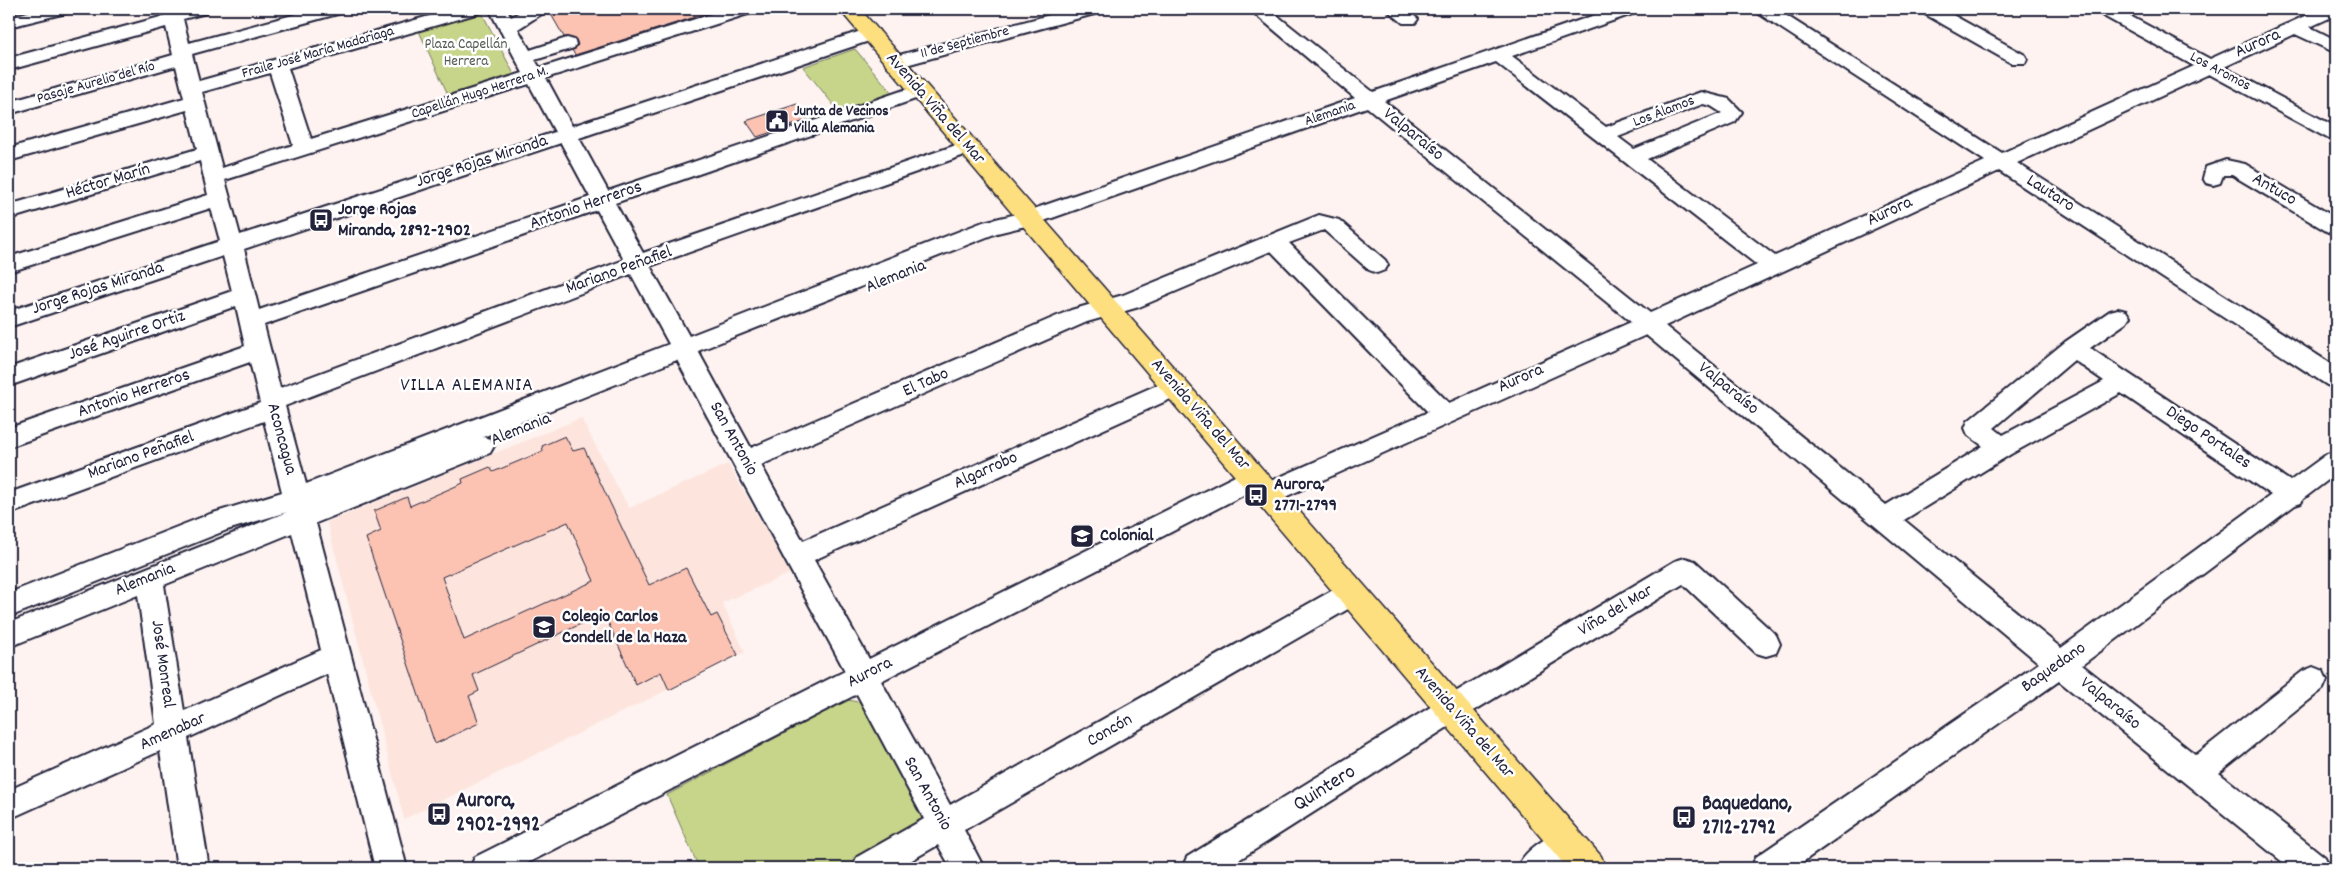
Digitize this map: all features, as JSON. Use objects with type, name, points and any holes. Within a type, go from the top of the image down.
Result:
[{"type":"main road","name":"Avenida Viña del Mar","points":[[849,9],[1589,868]]},
{"type":"street","points":[[9,22],[60,9]]},
{"type":"street","points":[[9,64],[173,15],[200,9]]},
{"type":"street","name":"Pasaje Aurelio del Río","points":[[9,108],[335,9]]},
{"type":"street","name":"Fraile José María Madariaga","points":[[9,155],[193,95],[277,64],[473,9]]},
{"type":"street","points":[[503,18],[537,9]]},
{"type":"street","name":"Capellán Hugo Herrera M.","points":[[9,265],[217,188],[304,149],[530,67],[746,9]]},
{"type":"street","name":"11 de Septiembre","points":[[895,62],[1092,9]]},
{"type":"street","points":[[1262,12],[1291,9]]},
{"type":"street","name":"Alemania","points":[[9,635],[149,578],[299,507],[687,354],[998,236],[1030,218],[1629,9]]},
{"type":"street","name":"Lautaro","points":[[1764,9],[2336,379]]},
{"type":"street","points":[[1929,9],[2018,59]]},
{"type":"street","name":"Los Aromos","points":[[2104,9],[2336,135]]},
{"type":"street","name":"Valparaíso","points":[[1262,12],[1648,324],[2311,867]]},
{"type":"street","name":"Aconcagua","points":[[173,15],[391,868]]},
{"type":"street","points":[[2313,15],[2336,47]]},
{"type":"street","name":"Aurora","points":[[486,868],[863,677],[1261,486],[1444,413],[1648,324],[2209,66],[2313,15]]},
{"type":"street","name":"San Antonio","points":[[503,18],[968,868]]},
{"type":"street","name":"Jorge Rojas Miranda","points":[[9,319],[871,34]]},
{"type":"street","points":[[530,67],[567,44]]},
{"type":"street","name":"Los Álamos","points":[[1499,55],[1773,266]]},
{"type":"street","points":[[277,64],[304,149]]},
{"type":"street","name":"Antonio Herreros","points":[[251,321],[920,91]]},
{"type":"street","name":"Los Álamos","points":[[1602,136],[1701,98],[1712,99],[1726,105],[1732,112],[1728,118],[1631,158]]},
{"type":"street","name":"Mariano Peñafiel","points":[[9,504],[273,405],[637,263],[969,147]]},
{"type":"street","name":"Héctor Marín","points":[[9,212],[208,152]]},
{"type":"street","name":"Antuco","points":[[2213,178],[2213,172],[2221,168],[2238,169],[2336,227]]},
{"type":"street","points":[[1107,307],[1131,301],[1319,222],[1330,225],[1377,265]]},
{"type":"street","points":[[1274,241],[1444,413]]},
{"type":"street","name":"José Aguirre Ortiz","points":[[9,377],[244,295]]},
{"type":"street","name":"El Tabo","points":[[745,461],[1079,316],[1107,307]]},
{"type":"street","points":[[2002,447],[1977,428],[2073,348],[2118,317]]},
{"type":"street","name":"Diego Portales","points":[[2073,348],[2292,496]]},
{"type":"street","name":"Antonio Herreros","points":[[9,438],[259,350]]},
{"type":"street","points":[[1885,519],[2002,447],[2124,381]]},
{"type":"street","name":"Algarrobo","points":[[797,556],[1175,386]]},
{"type":"street","name":"Baquedano","points":[[1767,868],[2061,664],[2292,496],[2336,461]]},
{"type":"street","name":"Alemania","points":[[9,605],[218,522],[299,507]]},
{"type":"street","name":"Viña del Mar","points":[[1452,709],[1685,569],[1766,644]]},
{"type":"street","name":"José Monreal","points":[[149,578],[193,868]]},
{"type":"street","name":"Concón","points":[[868,868],[945,826],[1352,593]]},
{"type":"street","name":"Amenabar","points":[[9,805],[172,733],[337,656]]},
{"type":"street","points":[[2196,773],[2312,680]]},
{"type":"street","name":"Quintero","points":[[1198,868],[1452,709]]},
{"type":"street","points":[[1532,868],[1568,843]]},
{"type":"shaded area","name":"Colegio Carlos Condell de la Haza","points":[[581,418],[629,508],[728,464],[791,573],[722,603],[745,652],[404,819],[327,522]]},
{"type":"green space","name":"Plaza Capellán Herrera","points":[[481,11],[516,78],[450,99],[418,29]]},
{"type":"green space","points":[[855,49],[893,94],[840,113],[803,67]]},
{"type":"green space","points":[[848,700],[863,703],[928,822],[846,868],[699,868],[667,795]]},
{"type":"building","points":[[548,9],[714,9],[714,11],[575,55],[572,50],[578,45],[576,39],[564,37]]},
{"type":"building","name":"Junta de Vecinos Villa Alemania","points":[[797,104],[808,120],[757,137],[746,121]]},
{"type":"building","points":[[565,436],[573,451],[584,448],[649,585],[686,568],[711,617],[717,614],[738,655],[669,690],[661,672],[636,685],[604,613],[473,675],[479,691],[469,696],[479,723],[435,744],[366,538],[381,531],[374,511],[407,497],[410,506],[463,483],[462,479],[490,467],[493,472],[543,451],[542,446]],"holes":[[[568,522],[594,581],[464,640],[442,577]]]},
{"type":"place","name":"Junta de Vecinos Villa Alemania","points":[[777,121]]},
{"type":"place","name":"Jorge Rojas Miranda, 2892-2902","points":[[321,220]]},
{"type":"place","name":"Aurora, 2771-2799","points":[[1256,495]]},
{"type":"place","name":"Colonial","points":[[1082,536]]},
{"type":"place","name":"Colegio Carlos Condell de la Haza","points":[[544,627]]},
{"type":"place","name":"Aurora, 2902-2992","points":[[439,814]]},
{"type":"place","name":"Baquedano, 2712-2792","points":[[1684,817]]},
{"type":"district","name":"VILLA ALEMANIA","points":[[467,386]]}]
